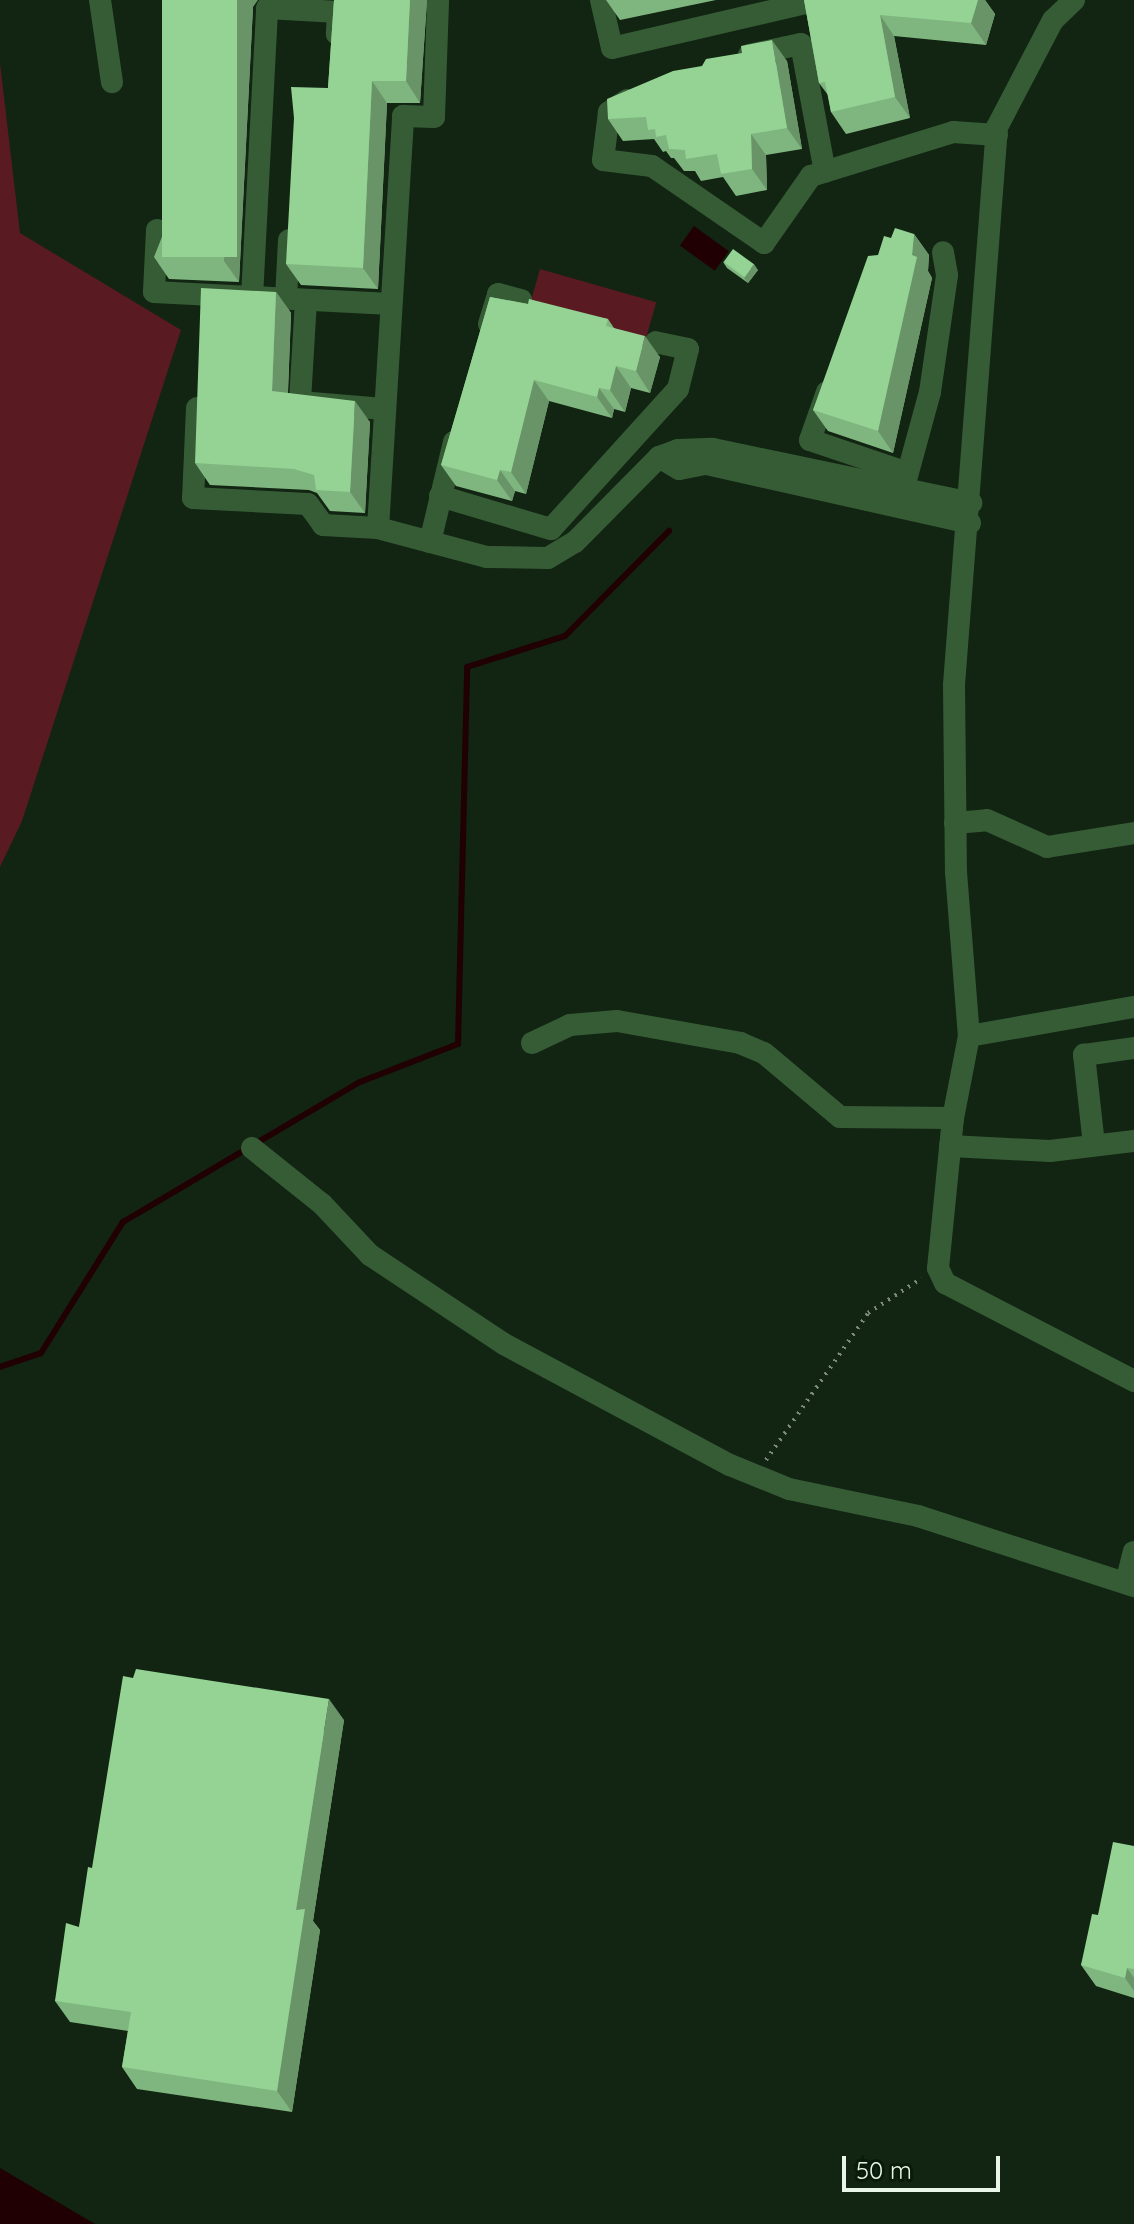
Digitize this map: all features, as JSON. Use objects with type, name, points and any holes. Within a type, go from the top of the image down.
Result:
[{"type":"street","points":[[100,0],[112,82]]},
{"type":"street","points":[[378,528],[403,116],[434,117],[438,0]]},
{"type":"street","points":[[601,0],[612,48],[819,0]]},
{"type":"street","points":[[1074,0],[1053,20],[997,135],[970,513],[954,685],[955,823],[969,1036],[953,1118],[938,1268],[945,1283],[1134,1381]]},
{"type":"street","points":[[252,297],[267,8],[338,12],[336,53]]},
{"type":"street","points":[[728,66],[751,54],[801,44],[825,172]]},
{"type":"street","points":[[656,90],[609,112],[603,160],[652,166],[764,243],[811,176],[953,132],[997,135]]},
{"type":"street","points":[[158,201],[154,292],[391,304]]},
{"type":"street","points":[[291,212],[300,402],[384,409]]},
{"type":"street","points":[[906,481],[930,392],[947,275],[943,252]]},
{"type":"street","points":[[201,326],[203,294]]},
{"type":"street","points":[[481,353],[498,294],[521,300]]},
{"type":"street","points":[[440,496],[551,529],[678,389],[688,349],[656,342]]},
{"type":"street","points":[[835,370],[810,440],[906,481],[970,513]]},
{"type":"street","points":[[198,388],[193,498],[308,504],[323,525],[378,528],[487,557],[548,558],[575,542],[659,457],[678,450],[713,449],[906,481]]},
{"type":"street","points":[[430,542],[463,412]]},
{"type":"street","points":[[659,457],[679,469],[705,464],[970,513]]},
{"type":"street","points":[[955,823],[987,820],[1047,847],[1134,833]]},
{"type":"street","points":[[969,1036],[1134,1007]]},
{"type":"street","points":[[532,1043],[570,1025],[617,1021],[740,1043],[764,1053],[840,1117],[953,1118]]},
{"type":"street","points":[[1094,1145],[1084,1055],[1134,1048]]},
{"type":"street","points":[[950,1146],[1050,1151],[1134,1141]]},
{"type":"street","points":[[252,1148],[322,1204],[370,1255],[504,1344],[757,1476],[789,1489],[918,1516],[1130,1584],[1134,1552]]},
{"type":"path","points":[[757,1476],[868,1313],[938,1268]]},
{"type":"shaded area","points":[[0,63],[20,233],[181,330],[22,821],[0,867]]},
{"type":"shaded area","points":[[694,226],[729,251],[715,271],[680,245]]},
{"type":"shaded area","points":[[540,269],[656,302],[642,352],[526,319]]},
{"type":"shaded area","points":[[0,2168],[95,2224],[0,2224]]},
{"type":"building","points":[[162,0],[237,0],[237,257],[162,257]]},
{"type":"building","points":[[334,0],[410,0],[406,81],[372,81],[363,268],[286,264],[294,118],[291,87],[328,88]]},
{"type":"building","points":[[804,0],[978,0],[971,23],[880,15],[895,97],[831,112],[825,82],[819,83]]},
{"type":"building","points":[[772,40],[787,128],[751,134],[752,169],[721,174],[717,154],[686,159],[685,150],[669,149],[666,135],[656,137],[655,129],[648,130],[646,117],[608,119],[607,99],[673,71],[702,66],[706,59],[742,53],[741,46]]},
{"type":"building","points":[[895,228],[914,234],[912,255],[917,257],[878,431],[813,410],[868,256],[878,255],[884,236],[891,238]]},
{"type":"building","points":[[733,249],[754,264],[745,277],[724,262]]},
{"type":"building","points":[[201,288],[276,292],[272,391],[355,401],[350,492],[316,490],[314,475],[294,469],[195,463]]},
{"type":"building","points":[[490,297],[528,304],[529,299],[608,319],[606,326],[645,336],[636,371],[616,366],[610,390],[599,388],[597,397],[534,380],[511,472],[500,470],[497,480],[441,465]]},
{"type":"building","points":[[136,1669],[329,1699],[296,1910],[305,1909],[277,2091],[122,2067],[131,2012],[55,2001],[66,1923],[79,1927],[88,1867],[92,1868],[123,1676],[133,1678]]},
{"type":"building","points":[[1113,1842],[1134,1846],[1134,1969],[1127,1968],[1125,1978],[1081,1965],[1092,1914],[1098,1915]]},
{"type":"waterway","points":[[0,1367],[41,1353],[123,1222],[360,1082],[458,1044],[467,667],[565,636],[669,531]]}]
